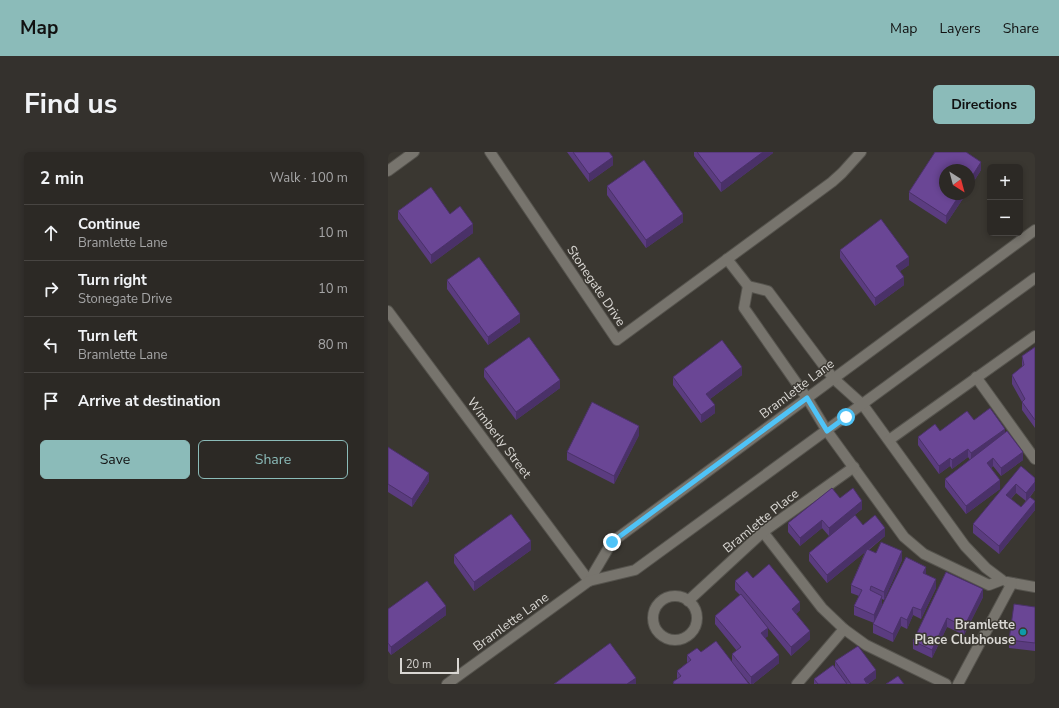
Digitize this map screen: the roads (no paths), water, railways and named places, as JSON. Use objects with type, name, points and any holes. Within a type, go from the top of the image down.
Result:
[{"type":"street","points":[[388,171],[414,152]]},
{"type":"street","name":"Stonegate Drive","points":[[490,152],[617,340],[832,182],[862,152]]},
{"type":"street","name":"Bramlette Lane","points":[[589,581],[612,542],[1035,230]]},
{"type":"street","points":[[727,259],[748,286],[768,291],[833,378],[863,405],[965,546],[986,568],[1007,582]]},
{"type":"street","name":"Bramlette Lane","points":[[447,684],[589,581],[634,570],[863,405],[1035,278]]},
{"type":"street","points":[[748,286],[744,308],[807,398],[827,431],[904,537],[924,554],[988,585],[1007,582],[1035,587]]},
{"type":"street","name":"Wimberly Street","points":[[388,311],[589,581]]},
{"type":"street","points":[[889,440],[1035,336]]},
{"type":"street","points":[[976,377],[1035,458]]},
{"type":"street","name":"Bramlette Place","points":[[688,601],[763,532],[854,467]]},
{"type":"street","points":[[763,532],[822,608],[844,629],[866,645],[946,684]]},
{"type":"street","points":[[958,684],[1007,582]]},
{"type":"street","points":[[667,598],[682,598],[688,601],[696,612],[697,619],[696,626],[692,632],[687,637],[680,640],[674,640],[661,635],[656,629],[654,622],[656,608],[667,598]]},
{"type":"street","points":[[797,684],[844,629]]},
{"type":"place","name":"Bramlette Place Clubhouse","points":[[1023,632]]}]
